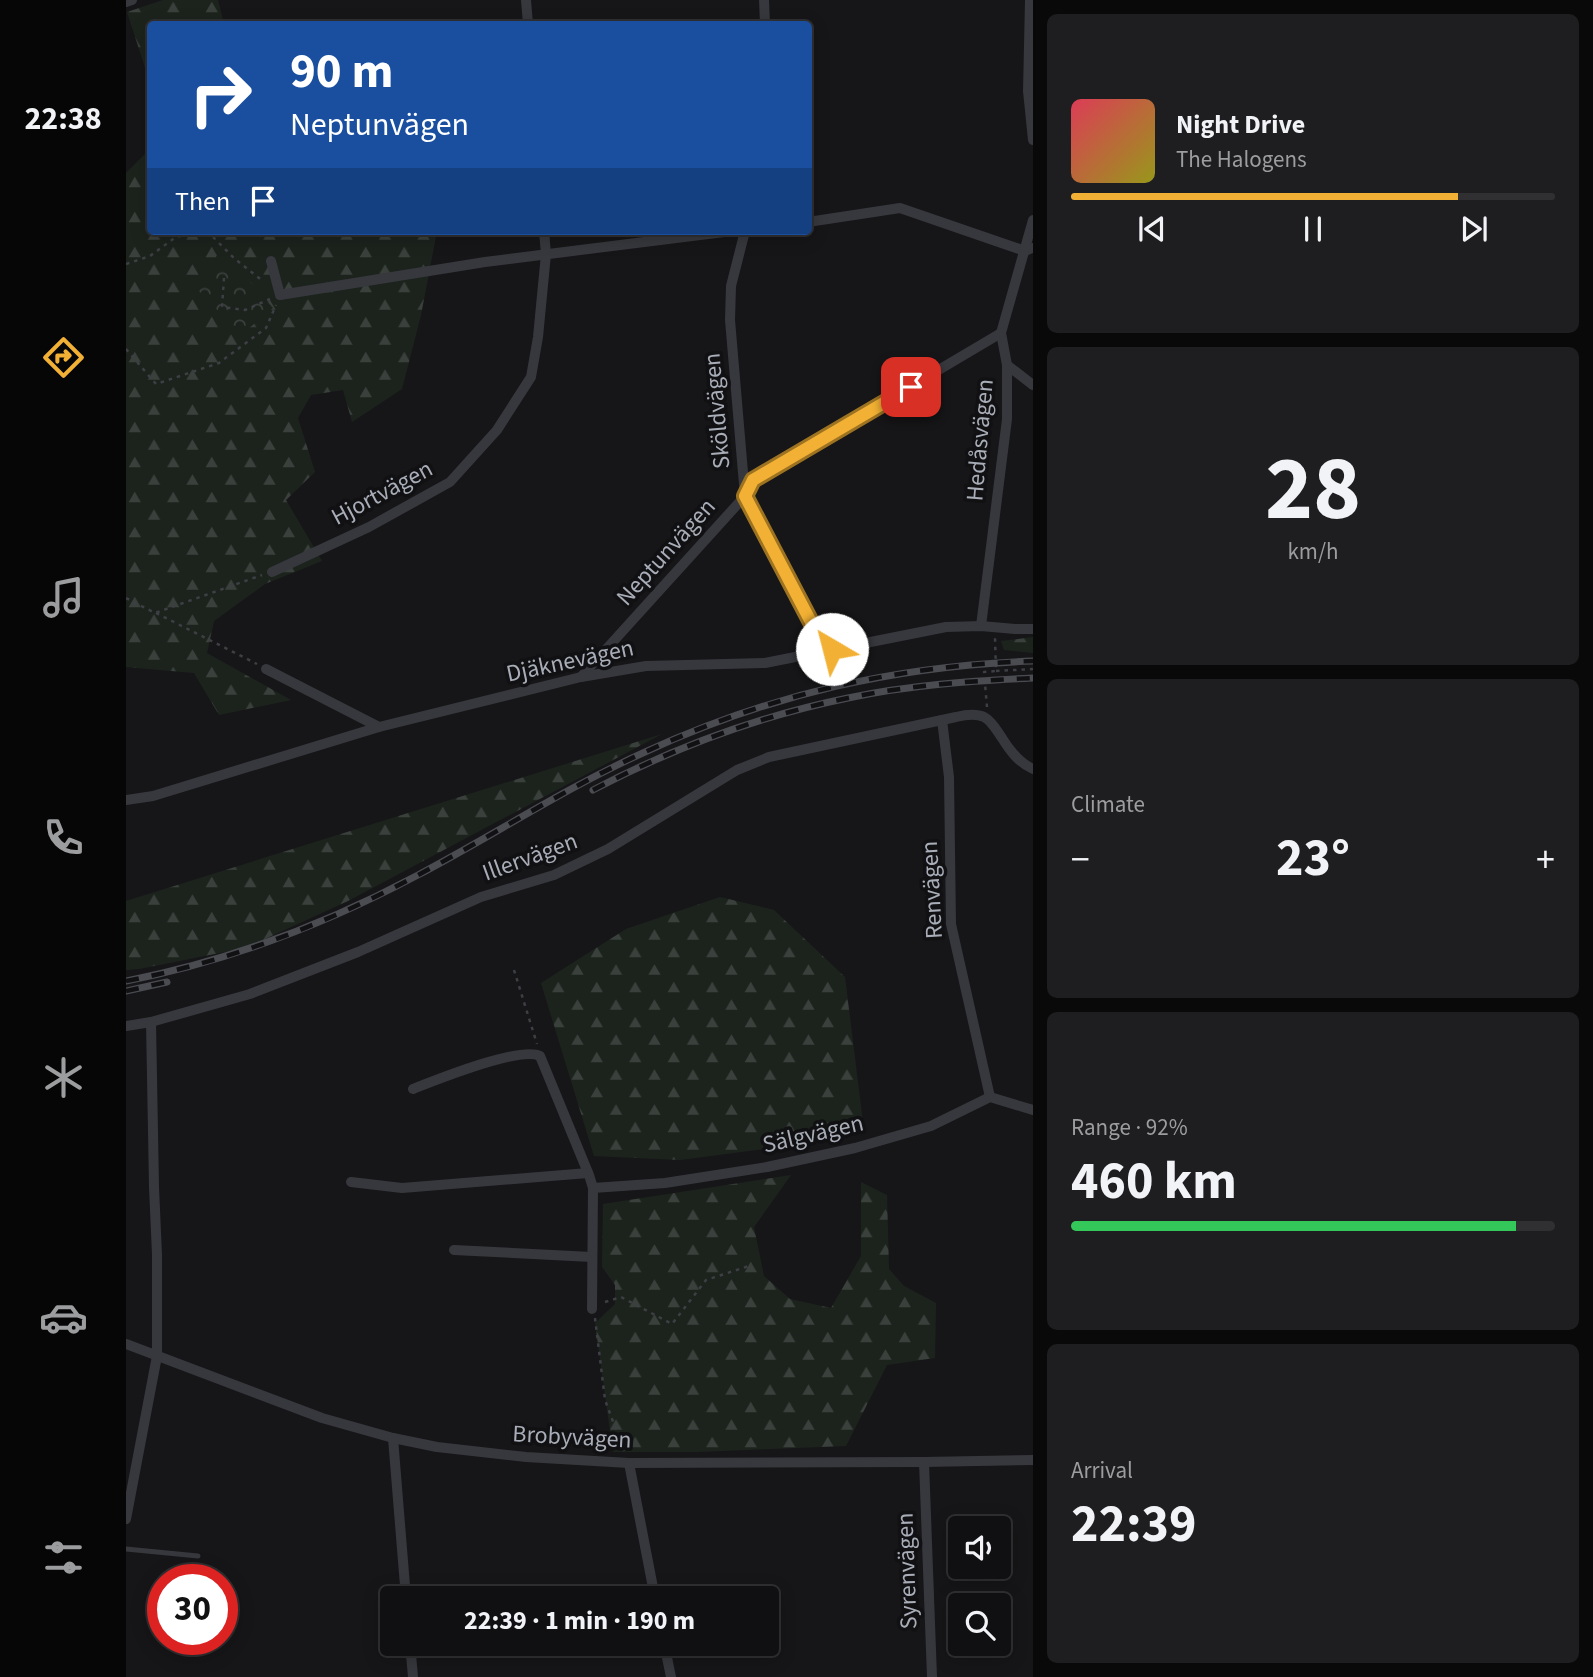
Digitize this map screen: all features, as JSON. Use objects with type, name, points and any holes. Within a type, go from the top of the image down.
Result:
[{"type":"street","points":[[526,0],[528,21]]},
{"type":"street","points":[[764,0],[765,21]]},
{"type":"street","points":[[1030,0],[1028,91],[1033,140]]},
{"type":"street","points":[[812,221],[900,208],[1029,249]]},
{"type":"street","name":"Hedåsvägen","points":[[981,626],[1007,419],[1007,365],[1001,333],[1029,249],[1033,220]]},
{"type":"street","name":"Hjortvägen","points":[[272,572],[369,527],[450,482],[497,430],[531,377],[538,337],[546,254],[544,235]]},
{"type":"street","points":[[271,261],[280,295],[485,262],[700,235]]},
{"type":"street","name":"Sköldvägen","points":[[744,235],[731,286],[730,320],[745,496],[812,624],[832,649]]},
{"type":"street","name":"Neptunvägen","points":[[581,677],[745,496],[753,480],[1001,333]]},
{"type":"street","points":[[1007,365],[1033,385]]},
{"type":"street","name":"Djäknevägen","points":[[126,800],[153,796],[379,727],[581,677],[646,666],[765,663],[947,627],[1033,629]]},
{"type":"street","points":[[266,668],[379,727]]},
{"type":"street","name":"Illervägen","points":[[126,1026],[152,1022],[250,994],[358,952],[481,897],[554,875],[608,849],[737,770],[769,757],[966,715],[985,717]]},
{"type":"street","points":[[985,717],[1013,755],[1025,766],[1033,769]]},
{"type":"street","name":"Renvägen","points":[[942,720],[948,777],[951,924],[990,1097]]},
{"type":"street","points":[[126,1519],[157,1356],[152,1022]]},
{"type":"street","points":[[412,1089],[516,1055],[533,1053],[540,1056],[593,1188],[592,1309]]},
{"type":"street","points":[[990,1097],[1033,1110]]},
{"type":"street","name":"Sälgvägen","points":[[593,1188],[666,1183],[767,1167],[856,1148],[931,1126],[990,1097]]},
{"type":"street","points":[[351,1182],[402,1188],[588,1173]]},
{"type":"street","points":[[454,1250],[592,1257]]},
{"type":"street","name":"Brobyvägen","points":[[126,1344],[322,1418],[437,1447],[526,1457],[629,1463],[1033,1460]]},
{"type":"street","points":[[393,1438],[405,1586]]},
{"type":"street","name":"Syrenvägen","points":[[924,1462],[932,1677]]},
{"type":"street","points":[[629,1463],[652,1586]]},
{"type":"street","points":[[411,1656],[412,1677]]},
{"type":"street","points":[[667,1656],[671,1677]]},
{"type":"lane","points":[[126,1549],[198,1556]]},
{"type":"path","points":[[126,264],[150,256],[176,237],[184,235]]},
{"type":"path","points":[[211,235],[235,259],[280,295]]},
{"type":"path","points":[[224,278],[222,307],[245,310],[280,295]]},
{"type":"path","points":[[126,349],[156,384],[219,363],[266,328],[280,295]]},
{"type":"path","points":[[155,612],[272,572]]},
{"type":"path","points":[[126,598],[266,668]]},
{"type":"path","points":[[995,627],[996,671]]},
{"type":"path","points":[[985,717],[987,705],[984,672],[1033,669]]},
{"type":"path","points":[[514,970],[540,1056]]},
{"type":"path","points":[[629,1463],[605,1400],[592,1309],[621,1297],[672,1324],[706,1280],[752,1265]]},
{"type":"green space","points":[[163,0],[218,0],[223,21],[147,21],[147,74],[127,12]]},
{"type":"green space","points":[[147,152],[147,235],[436,235],[421,315],[402,389],[352,422],[343,390],[311,395],[298,418],[315,472],[286,500],[322,561],[265,584],[214,621],[207,653],[291,700],[219,715],[194,673],[126,667],[126,173]]},
{"type":"green space","points":[[221,249],[273,308],[241,335],[196,288]]},
{"type":"green space","points":[[1033,637],[1033,653],[1004,650],[1001,641]]},
{"type":"green space","points":[[662,734],[348,901],[245,948],[126,970],[126,901]]},
{"type":"green space","points":[[720,897],[774,910],[845,977],[863,1123],[780,1147],[680,1160],[594,1156],[541,983],[626,929]]},
{"type":"green space","points":[[791,1175],[754,1227],[764,1276],[790,1299],[831,1308],[861,1256],[861,1182],[887,1195],[889,1269],[904,1286],[936,1303],[935,1358],[887,1365],[846,1446],[696,1452],[613,1452],[595,1323],[615,1304],[615,1285],[602,1267],[603,1204]]},
{"type":"railway","points":[[126,981],[239,952],[347,910],[418,875],[616,766],[739,714],[787,699],[883,677],[932,669],[1033,661]]},
{"type":"railway","points":[[593,790],[685,747],[749,724],[815,705],[917,687],[1033,678]]},
{"type":"railway","points":[[126,991],[167,982]]},
{"type":"route","points":[[832,649],[812,624],[745,496],[753,480],[911,387]]}]
